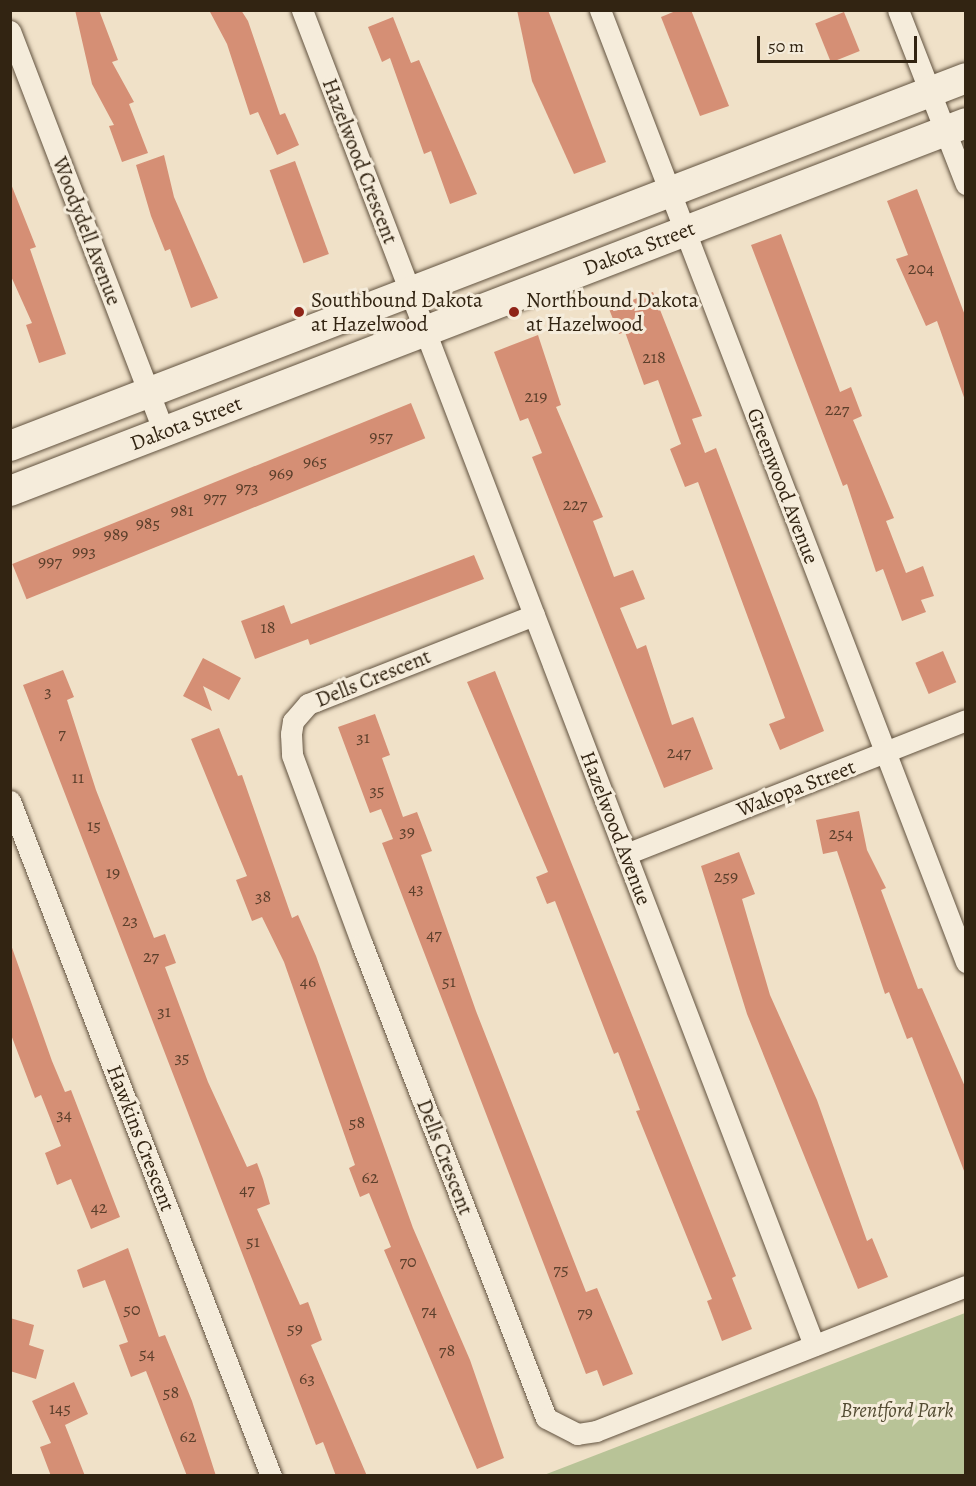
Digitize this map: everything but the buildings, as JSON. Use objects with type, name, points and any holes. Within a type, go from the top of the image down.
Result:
[{"type":"main road","name":"Dakota Street","points":[[10,446],[150,393],[685,231],[944,114],[966,78]]},
{"type":"main road","name":"Dakota Street","points":[[10,491],[164,432],[670,192],[944,114]]},
{"type":"street","name":"Hazelwood Crescent","points":[[303,10],[418,312]]},
{"type":"street","name":"Greenwood Avenue","points":[[600,10],[966,962]]},
{"type":"street","points":[[898,10],[944,114],[966,184]]},
{"type":"street","name":"Woodydell Avenue","points":[[10,31],[164,432]]},
{"type":"street","name":"Hazelwood Avenue","points":[[418,312],[814,1345]]},
{"type":"street","name":"Dells Crescent","points":[[534,615],[308,704],[293,721],[292,755],[362,944],[546,1418],[577,1434],[596,1431],[966,1286]]},
{"type":"street","name":"Wakopa Street","points":[[626,854],[966,720]]},
{"type":"street","name":"Hawkins Crescent","points":[[12,808],[271,1476]]},
{"type":"green space","name":"Brentford Park","points":[[965,1313],[965,1475],[544,1475]]},
{"type":"place","name":"Southbound Dakota at Hazelwood","points":[[299,312]]},
{"type":"place","name":"Northbound Dakota at Hazelwood","points":[[514,312]]}]
